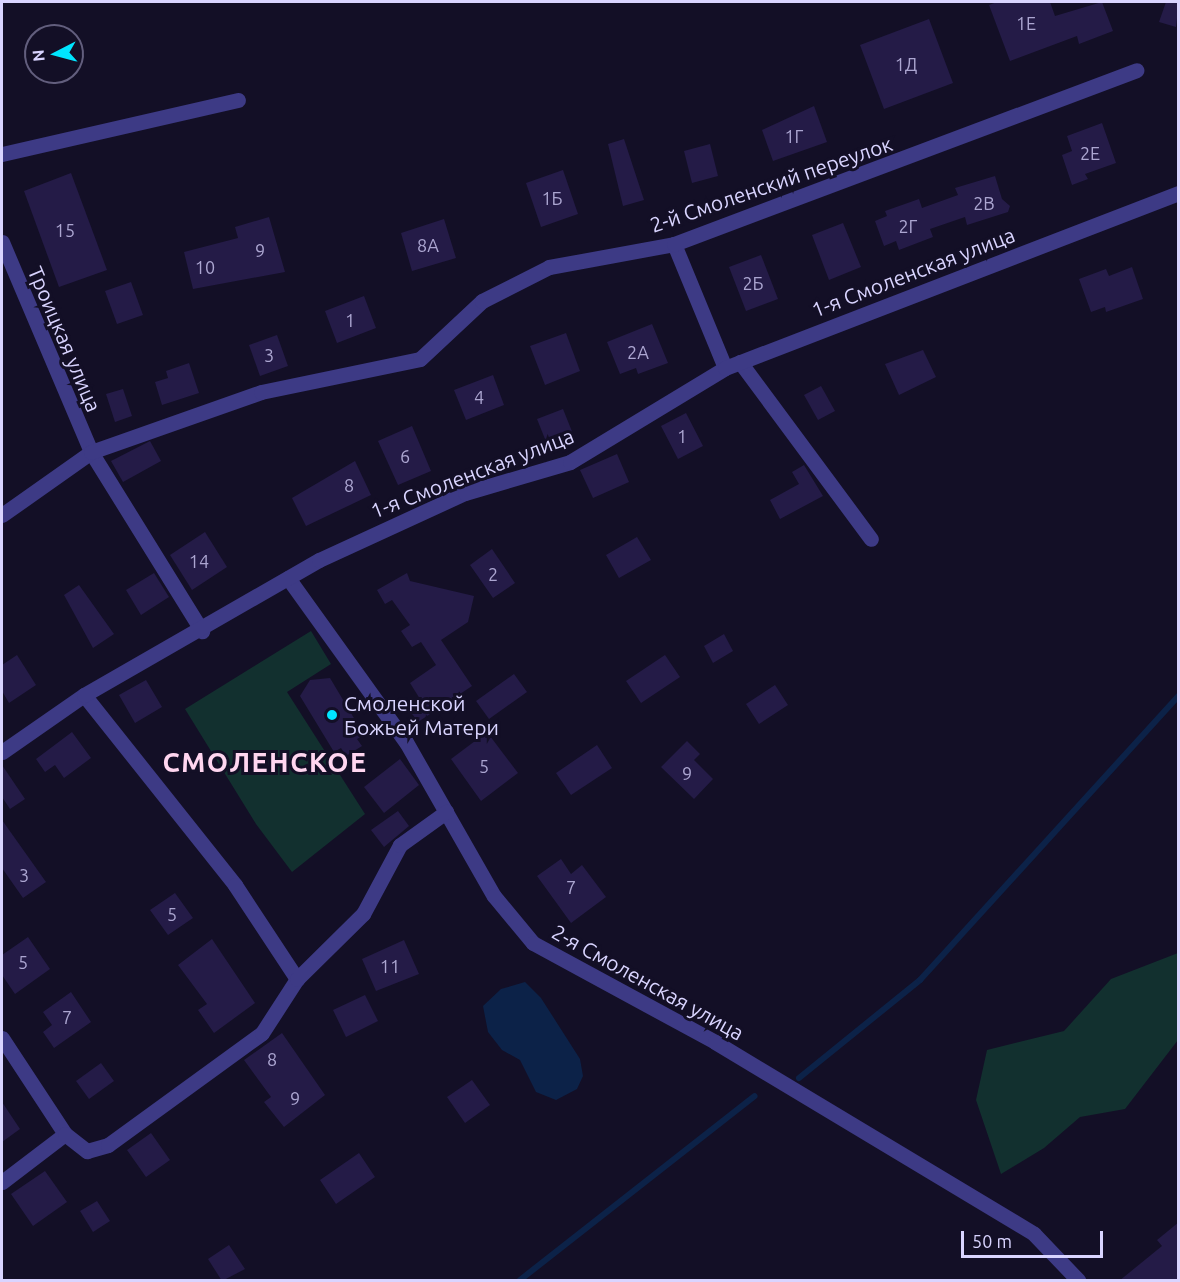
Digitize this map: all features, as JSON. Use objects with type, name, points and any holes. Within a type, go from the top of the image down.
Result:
[{"type":"street","name":"2-й Смоленский переулок","points":[[2,515],[91,452],[261,392],[420,359],[482,301],[549,267],[674,244],[1136,70]]},
{"type":"street","points":[[2,154],[238,100]]},
{"type":"street","name":"1-я Смоленская улица","points":[[2,752],[84,695],[202,631],[288,578],[456,497],[570,462],[725,368],[1179,193]]},
{"type":"street","name":"Троицкая улица","points":[[2,242],[91,452]]},
{"type":"street","points":[[674,244],[725,368]]},
{"type":"street","points":[[740,362],[871,539]]},
{"type":"street","points":[[91,452],[202,631]]},
{"type":"street","name":"2-я Смоленская улица","points":[[288,578],[406,742],[494,896],[532,943],[714,1042],[1034,1234],[1078,1281]]},
{"type":"street","points":[[84,695],[235,885],[297,979]]},
{"type":"street","points":[[2,1038],[64,1134],[87,1151],[108,1145],[262,1033],[297,979],[363,914],[400,845],[446,812]]},
{"type":"street","points":[[2,1182],[64,1134]]},
{"type":"green space","points":[[311,631],[331,664],[287,692],[365,814],[292,872],[256,824],[185,709]]},
{"type":"green space","points":[[1178,953],[1178,1040],[1125,1109],[1080,1117],[1044,1148],[1001,1174],[976,1100],[987,1050],[1064,1031],[1111,979]]},
{"type":"water","points":[[525,982],[541,998],[580,1059],[583,1076],[577,1089],[556,1100],[536,1092],[520,1060],[502,1050],[488,1032],[483,1006],[501,989]]},
{"type":"building","points":[[997,2],[1050,2],[1055,16],[1102,2],[1113,31],[1079,44],[1077,36],[1010,61],[989,5]]},
{"type":"building","points":[[1166,2],[1179,2],[1176,27],[1159,22]]},
{"type":"building","points":[[929,19],[953,83],[884,109],[860,45]]},
{"type":"building","points":[[814,106],[827,142],[773,161],[762,130]]},
{"type":"building","points":[[1102,123],[1116,163],[1085,174],[1088,179],[1072,185],[1062,155],[1072,151],[1067,136]]},
{"type":"building","points":[[624,139],[644,200],[623,206],[608,144]]},
{"type":"building","points":[[710,144],[718,176],[692,183],[684,151]]},
{"type":"building","points":[[563,170],[578,214],[541,227],[526,183]]},
{"type":"building","points":[[71,173],[107,270],[59,287],[24,191]]},
{"type":"building","points":[[995,176],[1002,199],[1010,206],[1008,212],[967,225],[965,217],[930,229],[933,237],[899,250],[896,241],[884,246],[875,221],[887,216],[885,211],[919,199],[922,208],[958,195],[955,188]]},
{"type":"building","points":[[269,217],[285,272],[193,289],[184,252],[238,238],[235,227]]},
{"type":"building","points":[[444,219],[456,258],[412,271],[401,233]]},
{"type":"building","points":[[843,223],[861,267],[829,280],[812,235]]},
{"type":"building","points":[[761,255],[778,299],[746,311],[729,267]]},
{"type":"building","points":[[1132,267],[1143,299],[1106,312],[1105,307],[1091,312],[1079,279],[1106,269],[1109,276]]},
{"type":"building","points":[[131,282],[143,315],[117,324],[105,291]]},
{"type":"building","points":[[364,296],[376,328],[337,343],[325,311]]},
{"type":"building","points":[[652,324],[668,363],[638,374],[636,368],[620,374],[607,342]]},
{"type":"building","points":[[566,333],[580,371],[545,385],[530,346]]},
{"type":"building","points":[[277,335],[288,366],[260,376],[249,345]]},
{"type":"building","points":[[923,350],[936,377],[899,395],[885,364]]},
{"type":"building","points":[[189,363],[199,393],[162,405],[155,382],[168,378],[166,371]]},
{"type":"building","points":[[493,375],[504,405],[466,420],[454,390]]},
{"type":"building","points":[[821,386],[835,411],[818,420],[804,395]]},
{"type":"building","points":[[123,389],[132,416],[115,422],[106,394]]},
{"type":"building","points":[[563,409],[575,439],[549,449],[537,419]]},
{"type":"building","points":[[686,413],[703,446],[678,459],[661,426]]},
{"type":"building","points":[[412,426],[431,471],[398,485],[378,441]]},
{"type":"building","points":[[150,441],[161,461],[123,482],[111,461]]},
{"type":"building","points":[[617,454],[629,482],[593,498],[580,470]]},
{"type":"building","points":[[355,461],[371,495],[306,526],[292,498]]},
{"type":"building","points":[[804,465],[823,496],[780,519],[770,500],[799,484],[792,472]]},
{"type":"building","points":[[205,532],[227,567],[192,590],[170,555]]},
{"type":"building","points":[[637,537],[651,560],[619,578],[606,555]]},
{"type":"building","points":[[492,549],[515,583],[493,598],[470,565]]},
{"type":"building","points":[[154,573],[169,597],[141,615],[126,590]]},
{"type":"building","points":[[407,573],[410,581],[474,596],[468,622],[441,640],[472,686],[418,722],[407,707],[420,699],[410,683],[436,665],[421,642],[412,647],[401,631],[410,625],[392,600],[385,604],[377,590]]},
{"type":"building","points":[[79,585],[114,634],[93,648],[64,595]]},
{"type":"building","points":[[724,634],[733,651],[713,663],[704,646]]},
{"type":"building","points":[[17,655],[36,685],[9,703],[2,691],[2,665]]},
{"type":"building","points":[[665,655],[680,677],[641,703],[626,681]]},
{"type":"building","points":[[514,674],[527,692],[489,719],[476,701]]},
{"type":"building","name":"Смоленской Божьей Матери","points":[[330,678],[364,735],[357,739],[362,746],[346,756],[341,748],[334,752],[300,696],[310,680]]},
{"type":"building","points":[[146,680],[162,707],[135,723],[119,695]]},
{"type":"building","points":[[775,685],[788,705],[759,724],[746,704]]},
{"type":"building","points":[[72,732],[91,758],[64,778],[55,765],[45,772],[36,759]]},
{"type":"building","points":[[487,732],[518,773],[481,801],[451,759]]},
{"type":"building","points":[[687,741],[700,754],[694,760],[713,779],[694,799],[661,767]]},
{"type":"building","points":[[597,745],[612,768],[571,795],[556,773]]},
{"type":"building","points":[[400,759],[419,785],[384,813],[364,787]]},
{"type":"building","points":[[2,765],[25,799],[10,809],[2,797]]},
{"type":"building","points":[[398,811],[409,826],[384,847],[371,830]]},
{"type":"building","points":[[2,820],[46,882],[23,898],[2,868]]},
{"type":"building","points":[[561,859],[571,874],[582,865],[606,897],[571,923],[537,876]]},
{"type":"building","points":[[175,893],[193,918],[168,935],[150,910]]},
{"type":"building","points":[[28,937],[50,969],[15,994],[2,975],[2,955]]},
{"type":"building","points":[[212,939],[255,1003],[214,1033],[198,1010],[207,1004],[178,965]]},
{"type":"building","points":[[404,940],[419,974],[376,991],[362,959]]},
{"type":"building","points":[[71,992],[91,1022],[54,1048],[43,1032],[52,1025],[43,1012]]},
{"type":"building","points":[[365,995],[378,1021],[346,1037],[333,1010]]},
{"type":"building","points":[[282,1033],[325,1095],[284,1127],[264,1102],[271,1097],[244,1060]]},
{"type":"building","points":[[101,1063],[114,1081],[89,1099],[76,1081]]},
{"type":"building","points":[[472,1080],[490,1105],[465,1123],[447,1097]]},
{"type":"building","points":[[2,1102],[20,1129],[2,1142]]},
{"type":"building","points":[[151,1133],[170,1160],[146,1177],[127,1150]]},
{"type":"building","points":[[359,1153],[375,1177],[336,1204],[320,1180]]},
{"type":"building","points":[[45,1171],[67,1202],[33,1226],[11,1194]]},
{"type":"building","points":[[97,1201],[110,1221],[93,1232],[80,1211]]},
{"type":"building","points":[[1179,1222],[1179,1281],[1119,1281],[1162,1246],[1157,1240]]},
{"type":"building","points":[[229,1245],[245,1269],[222,1281],[208,1259]]},
{"type":"waterway","points":[[799,1078],[920,980],[1178,696]]},
{"type":"waterway","points":[[520,1280],[755,1096]]},
{"type":"place","name":"Смоленской Божьей Матери","points":[[332,715]]},
{"type":"district","name":"СМОЛЕНСКОЕ","points":[[265,763]]}]
